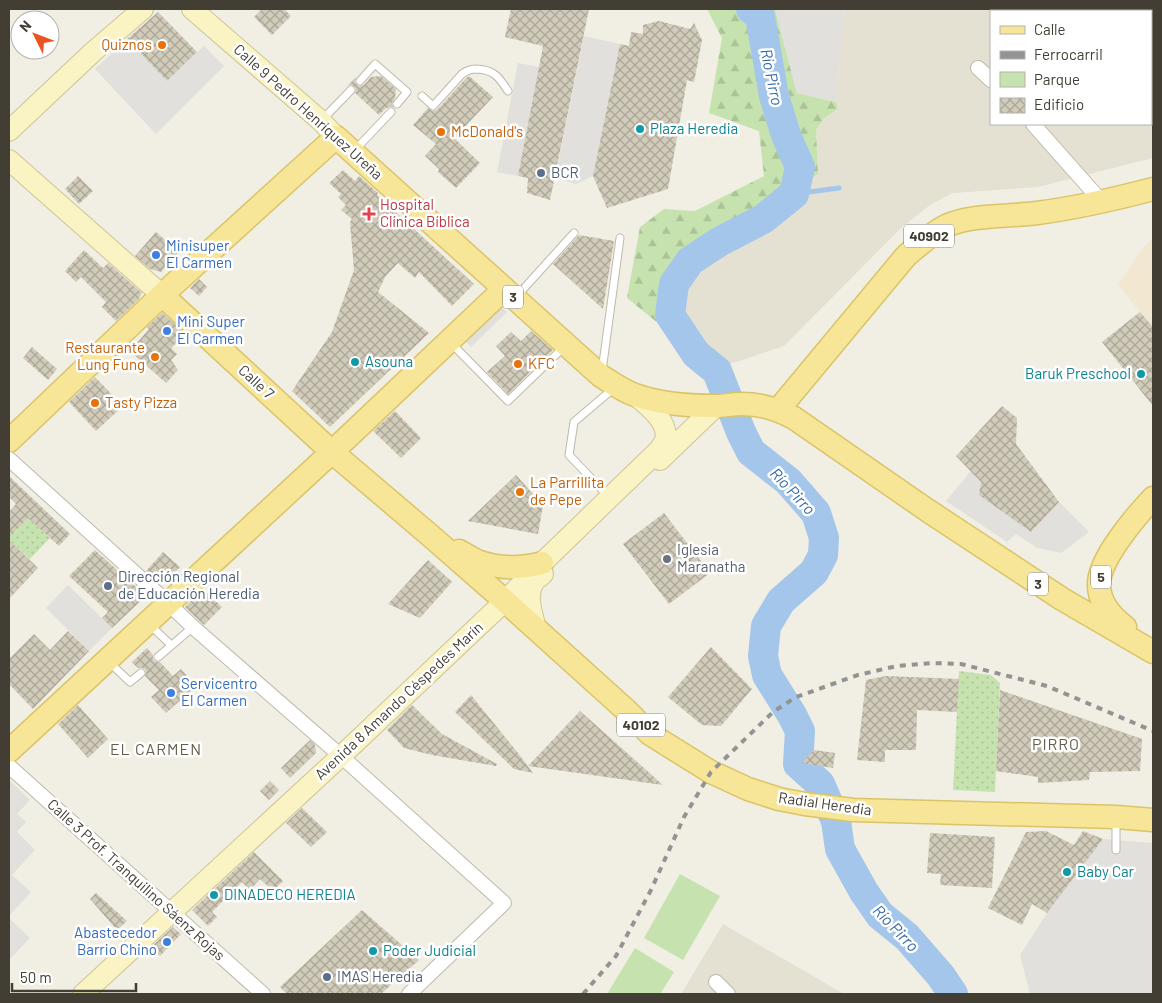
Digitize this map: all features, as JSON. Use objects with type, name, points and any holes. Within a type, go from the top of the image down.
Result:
[{"type":"main road","name":"Calle 9 Pedro Henríquez Ureña","points":[[328,129],[567,345],[617,386],[664,403],[718,406]]},
{"type":"main road","points":[[9,441],[162,295],[328,129]]},
{"type":"main road","name":"40902","points":[[778,410],[906,256],[927,238],[947,226],[969,219],[1036,214],[1102,202],[1153,189]]},
{"type":"main road","name":"3","points":[[9,751],[449,341],[510,294]]},
{"type":"main road","name":"Calle 7","points":[[162,295],[332,452],[432,536],[505,601]]},
{"type":"main road","name":"3","points":[[718,406],[756,404],[778,410],[794,418],[927,510],[1062,599],[1153,651]]},
{"type":"main road","name":"5","points":[[1153,498],[1121,538],[1104,565],[1099,582],[1102,600],[1108,612],[1153,651]]},
{"type":"main road","points":[[432,536],[477,561],[520,568],[542,563]]},
{"type":"main road","name":"Radial Heredia","points":[[505,601],[650,734],[711,772],[748,789],[780,799],[853,810],[1116,817],[1153,820]]},
{"type":"street","points":[[9,131],[94,51],[143,9]]},
{"type":"street","name":"Calle 9 Pedro Henríquez Ureña","points":[[192,9],[328,129]]},
{"type":"street","points":[[978,68],[990,79]]},
{"type":"street","points":[[1034,125],[1102,202]]},
{"type":"street","name":"Calle 7","points":[[9,160],[162,295]]},
{"type":"street","name":"Avenida 8 Amando Céspedes Marín","points":[[83,994],[341,756],[505,601],[659,450],[665,440],[666,430],[654,411],[617,386]]},
{"type":"street","points":[[536,629],[530,602],[530,592],[534,583],[718,406]]},
{"type":"street","points":[[9,459],[193,627],[341,756],[504,903],[409,994]]},
{"type":"street","name":"Calle 3 Prof. Tranquilino Sáenz Rojas","points":[[9,766],[262,994]]},
{"type":"street","points":[[716,982],[728,994]]},
{"type":"lane","points":[[360,80],[375,64],[408,92],[397,104]]},
{"type":"lane","points":[[422,96],[433,106],[462,74],[472,69],[484,69],[491,72],[500,79],[508,90]]},
{"type":"lane","points":[[328,129],[351,90]]},
{"type":"lane","points":[[353,152],[390,112]]},
{"type":"lane","points":[[510,294],[574,233]]},
{"type":"lane","points":[[610,498],[569,455],[574,422],[617,386],[620,238]]},
{"type":"lane","points":[[449,341],[508,401],[567,345]]},
{"type":"lane","points":[[147,623],[171,645]]},
{"type":"lane","points":[[158,657],[193,627]]},
{"type":"lane","points":[[107,660],[130,682],[141,673]]},
{"type":"lane","points":[[1116,817],[1116,850]]},
{"type":"shaded area","points":[[775,9],[845,9],[836,102],[797,93]]},
{"type":"shaded area","points":[[845,9],[1153,9],[1153,158],[1038,187],[953,193],[930,205],[901,228],[784,346],[724,366],[701,354],[677,315],[681,284],[695,264],[721,247],[763,226],[796,199],[818,174],[816,130],[824,118],[838,109],[836,102]]},
{"type":"shaded area","points":[[584,36],[620,44],[593,176],[576,184],[555,178]]},
{"type":"shaded area","points":[[127,39],[167,81],[204,46],[224,66],[156,134],[95,69]]},
{"type":"shaded area","points":[[518,63],[539,67],[518,176],[497,172]]},
{"type":"shaded area","points":[[1153,239],[1153,327],[1118,285],[1144,246]]},
{"type":"shaded area","points":[[497,304],[507,312],[471,347],[462,338]]},
{"type":"shaded area","points":[[971,471],[981,482],[979,495],[1031,532],[1059,502],[1089,532],[1061,553],[1037,548],[1016,534],[1007,542],[946,501]]},
{"type":"shaded area","points":[[68,585],[112,628],[89,651],[46,608]]},
{"type":"shaded area","points":[[9,780],[30,800],[17,814],[26,822],[17,832],[35,850],[12,875],[31,892],[10,915],[9,819],[11,816],[9,813]]},
{"type":"shaded area","points":[[1103,839],[1153,843],[1153,994],[1030,994],[1020,955],[1047,913]]},
{"type":"shaded area","points":[[9,918],[30,938],[9,960]]},
{"type":"shaded area","points":[[723,924],[844,994],[681,994]]},
{"type":"green space","points":[[707,9],[775,9],[797,93],[836,102],[838,109],[824,118],[816,130],[818,174],[763,219],[719,242],[690,261],[674,284],[670,315],[696,354],[627,298],[640,227],[664,209],[695,211],[764,176],[759,131],[709,113],[722,38]]},
{"type":"green space","points":[[28,518],[50,538],[30,559],[9,540],[9,527],[15,532]]},
{"type":"green space","points":[[959,671],[991,675],[1000,683],[995,792],[953,790]]},
{"type":"green space","points":[[680,874],[720,896],[683,960],[644,938]]},
{"type":"green space","points":[[635,948],[674,972],[660,994],[607,994]]},
{"type":"building","points":[[262,9],[284,9],[291,16],[272,35],[254,17]]},
{"type":"building","points":[[511,9],[589,9],[550,200],[527,193],[528,178],[518,176],[543,46],[505,37]]},
{"type":"building","name":"Quiznos","points":[[158,12],[197,52],[167,81],[127,39]]},
{"type":"building","name":"Plaza Heredia","points":[[659,21],[690,29],[694,23],[702,40],[694,82],[687,80],[668,189],[607,208],[593,176],[620,44],[629,46],[631,32],[643,34],[643,25]]},
{"type":"building","points":[[381,76],[396,89],[395,98],[392,103],[393,107],[386,108],[379,115],[355,93],[356,89],[354,86],[347,86],[356,77],[355,83],[359,86],[364,85],[371,77]]},
{"type":"building","name":"McDonald's","points":[[469,76],[493,97],[454,138],[480,163],[456,188],[438,172],[439,169],[425,156],[436,144],[413,125],[428,108],[432,111],[437,110]]},
{"type":"building","name":"Asouna","points":[[343,170],[355,181],[359,176],[378,193],[377,195],[474,284],[452,306],[419,272],[415,278],[398,263],[385,277],[378,292],[429,333],[330,427],[292,391],[332,332],[354,270],[350,222],[352,219],[341,210],[346,205],[338,197],[341,194],[329,183]]},
{"type":"building","points":[[78,176],[93,191],[79,204],[65,189]]},
{"type":"building","name":"Minisuper El Carmen","points":[[156,232],[179,252],[161,272],[150,269],[135,256]]},
{"type":"building","points":[[579,235],[614,241],[603,309],[553,264]]},
{"type":"building","points":[[84,250],[103,268],[108,263],[142,293],[138,300],[116,321],[102,307],[106,302],[81,277],[76,282],[65,271]]},
{"type":"building","points":[[199,279],[207,287],[199,296],[190,288]]},
{"type":"building","name":"Baruk Preschool","points":[[1140,312],[1153,327],[1153,406],[1102,342]]},
{"type":"building","name":"Restaurante Lung Fung","points":[[162,313],[182,331],[182,337],[171,348],[177,354],[171,360],[178,370],[166,383],[130,351],[149,329],[147,327]]},
{"type":"building","name":"KFC","points":[[531,331],[553,350],[508,394],[487,372],[505,356],[496,346],[511,332],[521,341]]},
{"type":"building","points":[[32,347],[57,369],[48,380],[23,358]]},
{"type":"building","name":"Tasty Pizza","points":[[95,377],[123,406],[96,431],[69,402]]},
{"type":"building","points":[[1002,406],[1017,418],[1016,444],[1059,502],[1031,532],[979,495],[981,482],[956,456]]},
{"type":"building","points":[[395,411],[421,438],[401,458],[373,431]]},
{"type":"building","name":"La Parrillita de Pepe","points":[[516,475],[543,505],[538,534],[468,521]]},
{"type":"building","points":[[9,476],[70,534],[59,546],[28,518],[9,538],[9,512],[16,504],[9,497]]},
{"type":"building","name":"Iglesia Maranatha","points":[[664,513],[710,573],[669,604],[623,544]]},
{"type":"building","points":[[9,540],[38,568],[9,599]]},
{"type":"building","name":"Dirección Regional de Educación Heredia","points":[[95,550],[146,596],[112,628],[102,618],[108,612],[69,576]]},
{"type":"building","points":[[163,552],[180,567],[169,578],[154,579],[146,571]]},
{"type":"building","points":[[428,560],[452,582],[420,618],[388,604]]},
{"type":"building","points":[[203,589],[222,607],[204,625],[185,607]]},
{"type":"building","points":[[68,631],[89,651],[33,709],[9,684],[9,659],[34,634],[50,650]]},
{"type":"building","points":[[711,647],[752,689],[721,726],[702,725],[668,697]]},
{"type":"building","points":[[147,648],[153,655],[154,661],[160,662],[173,676],[181,669],[196,686],[166,713],[151,697],[159,690],[145,676],[145,669],[138,668],[132,662]]},
{"type":"building","points":[[886,676],[959,679],[957,712],[917,710],[916,750],[885,750],[885,762],[857,760],[866,680]]},
{"type":"building","points":[[1000,690],[1142,739],[1140,771],[1090,772],[1089,780],[1038,783],[1038,777],[996,771]]},
{"type":"building","points":[[471,695],[533,773],[514,769],[455,712]]},
{"type":"building","points":[[78,705],[108,739],[88,758],[58,724]]},
{"type":"building","points":[[412,705],[442,734],[497,764],[496,766],[404,748],[387,730]]},
{"type":"building","points":[[580,711],[663,785],[528,766]]},
{"type":"building","points":[[310,740],[315,745],[316,753],[290,778],[281,768]]},
{"type":"building","points":[[814,750],[835,753],[833,768],[802,763]]},
{"type":"building","points":[[270,781],[279,790],[269,800],[260,791]]},
{"type":"building","points":[[302,808],[327,832],[311,847],[286,823]]},
{"type":"building","points":[[1046,831],[1074,845],[1083,831],[1103,839],[1047,913],[1032,904],[1022,925],[988,908],[1026,832]]},
{"type":"building","points":[[930,833],[995,837],[992,888],[940,885],[941,874],[927,873]]},
{"type":"building","points":[[254,852],[283,881],[273,891],[260,879],[250,890],[242,882],[212,912],[217,917],[208,926],[192,910]]},
{"type":"building","points":[[96,893],[127,921],[117,930],[90,899]]},
{"type":"building","points":[[362,910],[419,960],[381,994],[287,994],[280,987]]},
{"type":"building","name":"Abastecedor Barrio Chino","points":[[173,927],[181,934],[160,956],[151,947]]},
{"type":"waterway","name":"Río Pirro","points":[[751,9],[760,16],[774,96],[786,135],[800,167],[794,194],[763,219],[719,242],[690,261],[674,284],[670,315],[696,354],[717,371],[751,452],[788,481],[816,513],[824,538],[823,555],[814,572],[781,601],[766,626],[763,656],[767,675],[800,731],[798,764],[820,784],[836,821],[840,849],[864,892],[880,915],[907,937],[941,976],[953,994]]},
{"type":"waterway","points":[[794,194],[839,188]]},
{"type":"railway","points":[[583,994],[616,956],[651,890],[684,817],[711,772],[773,712],[796,697],[858,675],[897,666],[932,663],[961,664],[1047,686],[1153,731]]},
{"type":"place","name":"Quiznos","points":[[162,45]]},
{"type":"place","name":"Plaza Heredia","points":[[640,129]]},
{"type":"place","name":"McDonald's","points":[[441,132]]},
{"type":"place","name":"BCR","points":[[541,173]]},
{"type":"place","name":"Hospital Clínica Bíblica","points":[[369,214]]},
{"type":"place","name":"Minisuper El Carmen","points":[[156,255]]},
{"type":"place","name":"Mini Super El Carmen","points":[[167,331]]},
{"type":"place","name":"Restaurante Lung Fung","points":[[155,357]]},
{"type":"place","name":"Asouna","points":[[355,362]]},
{"type":"place","name":"KFC","points":[[518,364]]},
{"type":"place","name":"Baruk Preschool","points":[[1141,374]]},
{"type":"place","name":"Tasty Pizza","points":[[95,403]]},
{"type":"place","name":"La Parrillita de Pepe","points":[[520,492]]},
{"type":"place","name":"Iglesia Maranatha","points":[[667,559]]},
{"type":"place","name":"Dirección Regional de Educación Heredia","points":[[108,586]]},
{"type":"place","name":"Servicentro El Carmen","points":[[171,693]]},
{"type":"place","name":"Baby Car","points":[[1067,872]]},
{"type":"place","name":"DINADECO HEREDIA","points":[[214,895]]},
{"type":"place","name":"Abastecedor Barrio Chino","points":[[167,942]]},
{"type":"place","name":"Poder Judicial","points":[[373,951]]},
{"type":"place","name":"IMAS Heredia","points":[[327,977]]},
{"type":"district","name":"PIRRO","points":[[1056,744]]},
{"type":"district","name":"EL CARMEN","points":[[156,749]]}]
